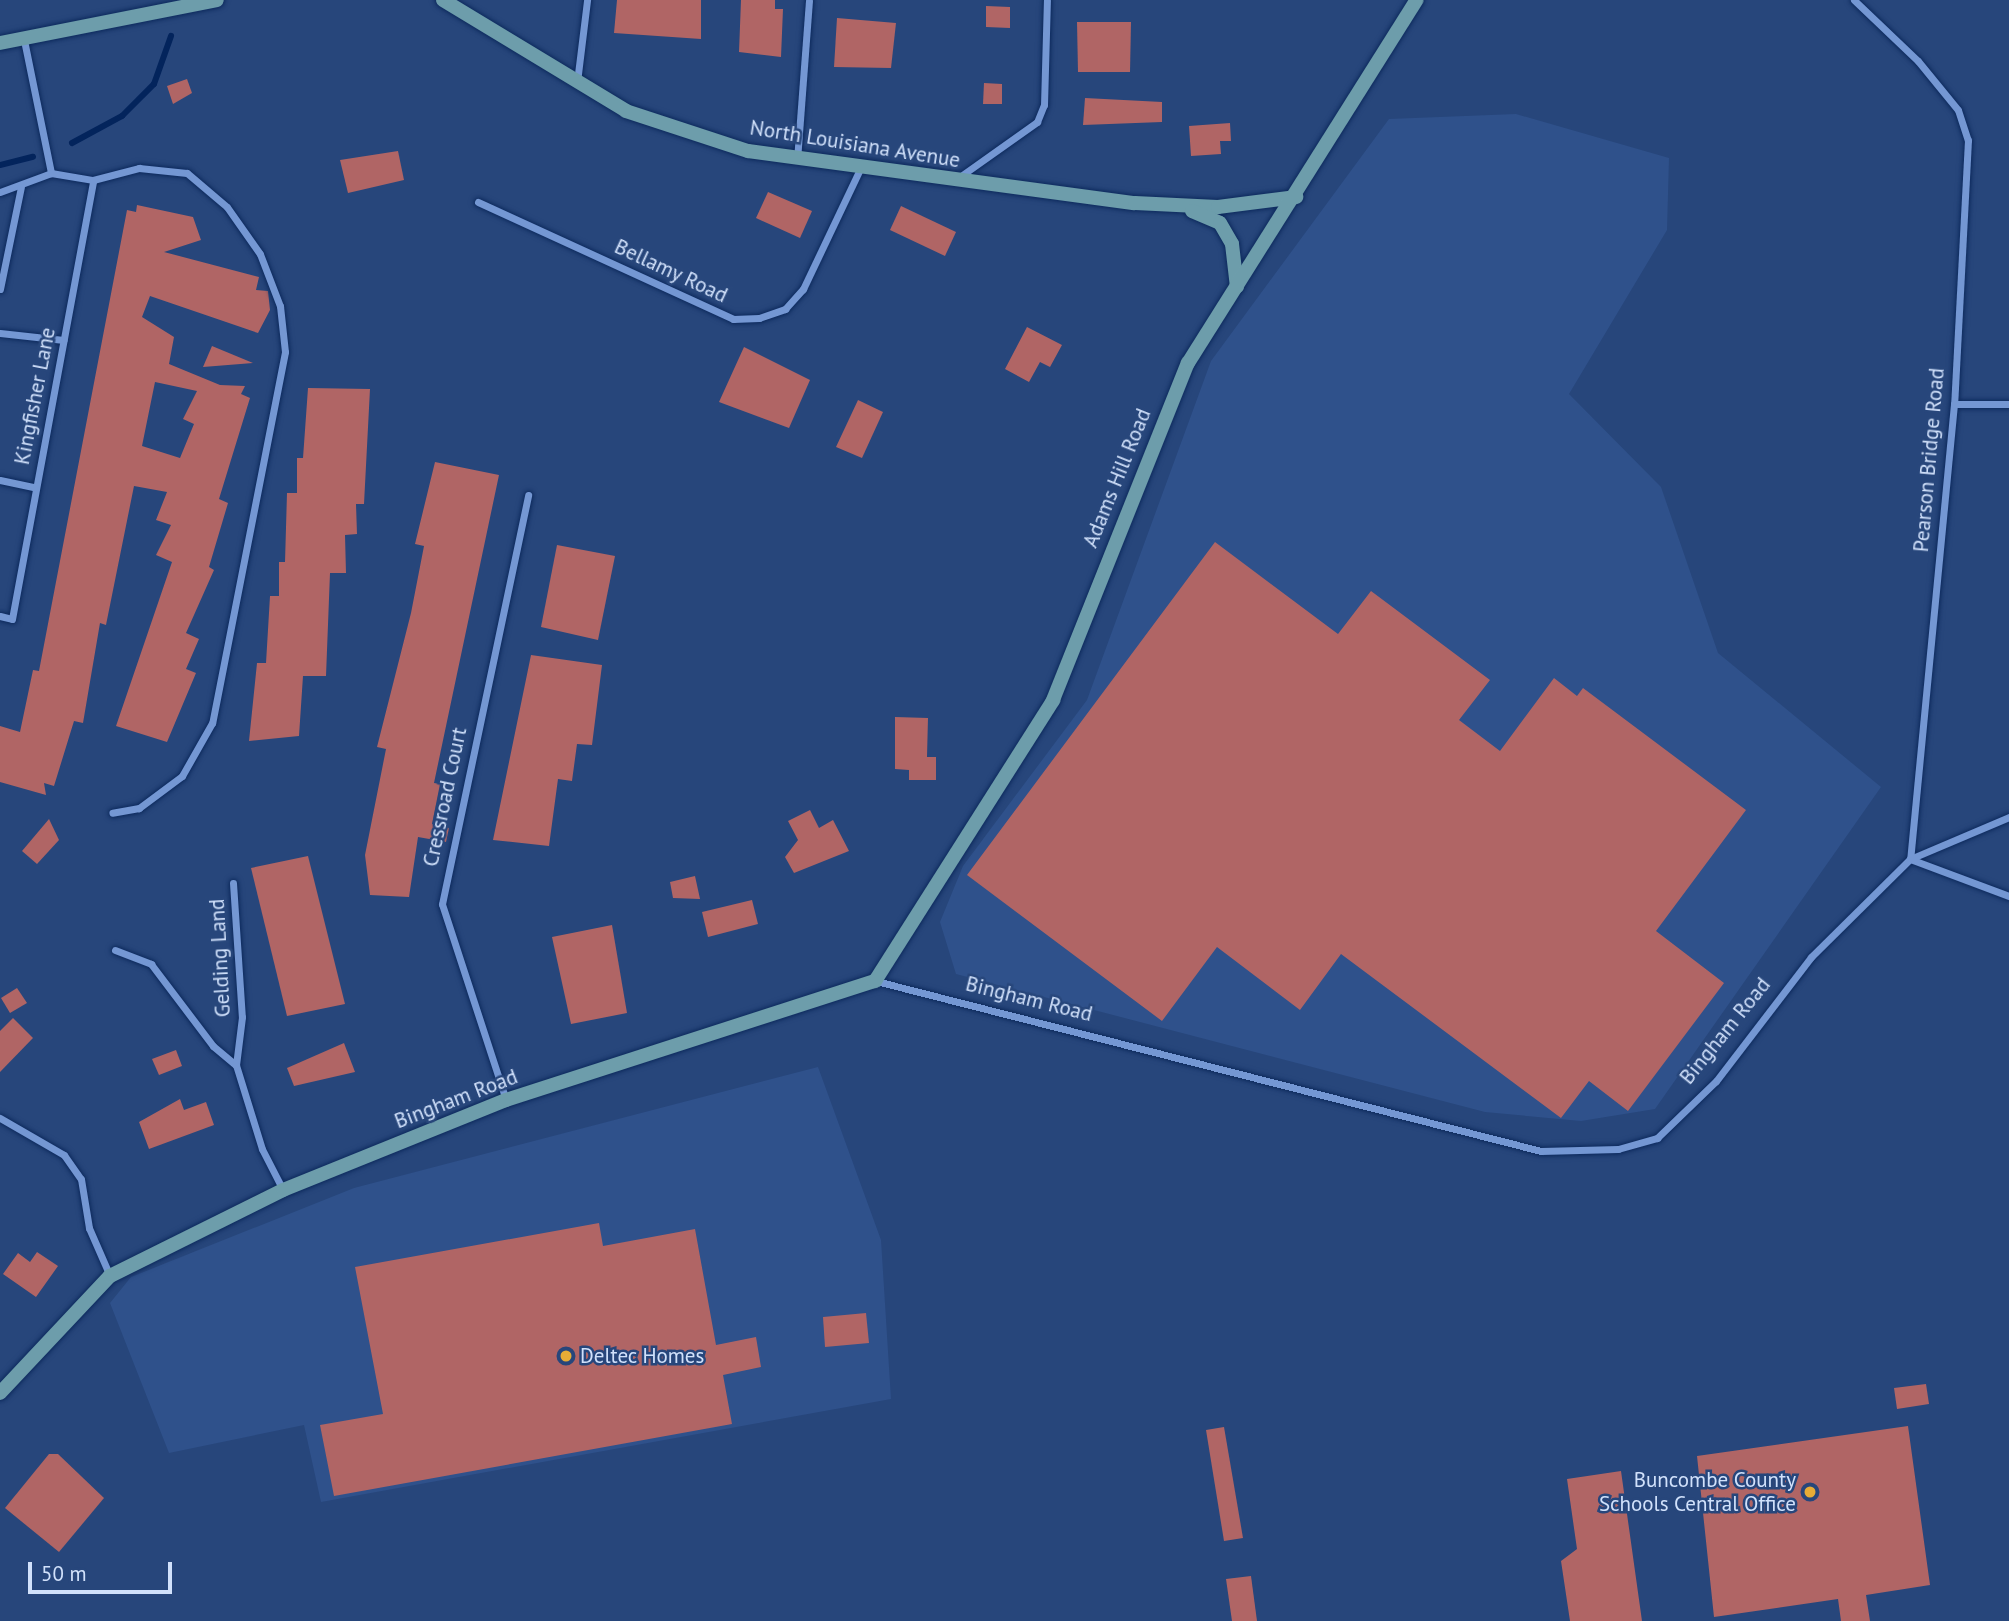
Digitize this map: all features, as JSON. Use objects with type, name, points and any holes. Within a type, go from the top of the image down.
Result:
[{"type":"street","points":[[0,43],[217,0]]},
{"type":"street","name":"North Louisiana Avenue","points":[[443,0],[577,83],[692,136],[797,160],[1171,205],[1219,207],[1296,197]]},
{"type":"street","points":[[577,83],[587,0]]},
{"type":"street","points":[[797,160],[809,0]]},
{"type":"street","points":[[955,181],[1037,122],[1044,105],[1047,0]]},
{"type":"street","name":"Adams Hill Road","points":[[875,981],[1053,700],[1188,363],[1296,197],[1417,0]]},
{"type":"street","name":"Pearson Bridge Road","points":[[1854,0],[1926,71],[1958,110],[1968,140],[1954,404],[1910,859]]},
{"type":"street","points":[[24,40],[51,173]]},
{"type":"street","points":[[0,192],[21,187],[51,173],[93,180],[139,168],[187,173],[227,207],[260,254],[281,306],[285,352],[212,723],[182,776],[139,808],[111,813]]},
{"type":"street","name":"Bellamy Road","points":[[478,202],[733,319],[759,318],[785,309],[803,289],[860,169]]},
{"type":"street","name":"Kingfisher Lane","points":[[0,616],[12,618],[34,487],[93,180]]},
{"type":"street","points":[[0,289],[21,187]]},
{"type":"street","points":[[1171,205],[1220,223],[1232,244],[1237,287]]},
{"type":"street","points":[[0,333],[64,340]]},
{"type":"street","points":[[1954,404],[2009,404]]},
{"type":"street","points":[[0,480],[34,487]]},
{"type":"street","name":"Cressroad Court","points":[[506,1100],[442,904],[527,495]]},
{"type":"street","name":"Bingham Road","points":[[0,1392],[110,1276],[283,1190],[506,1100],[875,981],[1541,1151],[1618,1149],[1657,1138],[1716,1081],[1811,957],[1910,859],[2009,817]]},
{"type":"street","points":[[1910,859],[2009,896]]},
{"type":"street","name":"Gelding Land","points":[[233,883],[242,1017],[236,1065],[262,1149],[283,1190]]},
{"type":"street","points":[[115,950],[151,964],[212,1046],[236,1065]]},
{"type":"street","points":[[0,1118],[64,1155],[81,1180],[93,1238],[110,1276]]},
{"type":"shaded area","points":[[1516,114],[1669,158],[1667,230],[1569,394],[1661,487],[1718,653],[1881,787],[1655,1109],[1581,1121],[1485,1112],[956,974],[940,922],[963,866],[1087,700],[1211,361],[1389,119]]},
{"type":"shaded area","points":[[818,1067],[881,1240],[891,1399],[321,1502],[304,1425],[169,1453],[110,1303],[131,1277],[354,1188]]},
{"type":"building","points":[[617,0],[701,0],[701,39],[614,33]]},
{"type":"building","points":[[741,0],[775,0],[775,9],[783,9],[781,57],[739,52]]},
{"type":"building","points":[[986,6],[1010,7],[1010,28],[986,27]]},
{"type":"building","points":[[837,18],[896,23],[891,68],[834,67]]},
{"type":"building","points":[[1077,22],[1131,22],[1130,72],[1078,72]]},
{"type":"building","points":[[187,79],[192,93],[173,104],[167,86]]},
{"type":"building","points":[[984,83],[1002,84],[1002,104],[983,104]]},
{"type":"building","points":[[1085,98],[1162,102],[1162,122],[1083,125]]},
{"type":"building","points":[[1230,123],[1231,141],[1220,141],[1221,154],[1191,156],[1189,126]]},
{"type":"building","points":[[398,151],[404,180],[348,193],[340,160]]},
{"type":"building","points":[[768,192],[812,211],[800,238],[756,218]]},
{"type":"building","points":[[137,205],[193,217],[201,240],[164,252],[259,277],[256,290],[268,291],[270,310],[258,333],[150,296],[142,317],[174,337],[169,364],[220,385],[245,386],[241,394],[250,398],[219,499],[228,503],[209,567],[214,570],[186,633],[199,639],[186,669],[196,673],[167,742],[116,726],[172,562],[156,555],[171,525],[156,520],[167,492],[134,486],[106,625],[100,623],[83,723],[74,721],[54,786],[44,783],[46,795],[0,782],[0,726],[20,732],[33,670],[39,671],[127,210],[136,212]],"holes":[[[155,382],[197,391],[183,419],[194,424],[180,458],[142,446]]]},
{"type":"building","points":[[901,206],[956,232],[945,256],[890,230]]},
{"type":"building","points":[[1027,327],[1062,345],[1050,367],[1040,362],[1029,382],[1005,369]]},
{"type":"building","points":[[212,346],[253,363],[203,367]]},
{"type":"building","points":[[744,347],[810,380],[789,428],[719,402]]},
{"type":"building","points":[[308,388],[370,389],[364,504],[356,504],[357,534],[345,535],[346,573],[330,573],[326,676],[303,676],[299,736],[249,741],[257,663],[266,663],[270,596],[279,596],[279,562],[285,562],[287,493],[297,493],[297,458],[303,458]]},
{"type":"building","points":[[858,400],[883,412],[862,458],[836,447]]},
{"type":"building","points":[[435,462],[499,475],[434,783],[440,784],[432,824],[449,828],[446,842],[418,837],[409,897],[370,895],[365,855],[386,749],[377,747],[411,613],[424,546],[415,544]]},
{"type":"building","points":[[1215,542],[1338,634],[1371,591],[1490,680],[1459,720],[1500,751],[1554,678],[1577,696],[1583,688],[1746,810],[1656,931],[1724,983],[1628,1111],[1589,1081],[1561,1118],[1341,954],[1300,1010],[1217,947],[1162,1021],[967,875]]},
{"type":"building","points":[[557,545],[615,556],[598,640],[541,627]]},
{"type":"building","points":[[531,655],[602,665],[592,745],[577,744],[572,781],[558,779],[549,846],[493,840]]},
{"type":"building","points":[[895,717],[928,718],[927,757],[936,757],[936,780],[909,780],[909,770],[895,769]]},
{"type":"building","points":[[810,810],[819,828],[833,820],[849,851],[794,873],[785,857],[798,840],[788,821]]},
{"type":"building","points":[[49,819],[59,840],[37,864],[22,851]]},
{"type":"building","points":[[308,856],[345,1004],[287,1016],[251,868]]},
{"type":"building","points":[[695,876],[700,899],[673,898],[670,882]]},
{"type":"building","points":[[752,900],[758,924],[708,937],[702,912]]},
{"type":"building","points":[[612,925],[627,1013],[571,1024],[552,937]]},
{"type":"building","points":[[17,988],[27,1003],[10,1013],[1,998]]},
{"type":"building","points":[[13,1018],[33,1038],[0,1072],[0,1031]]},
{"type":"building","points":[[344,1043],[355,1072],[294,1086],[287,1068]]},
{"type":"building","points":[[176,1050],[182,1066],[159,1075],[152,1059]]},
{"type":"building","points":[[180,1099],[184,1110],[206,1102],[214,1125],[149,1149],[139,1122]]},
{"type":"building","name":"Deltec Homes","points":[[599,1223],[603,1246],[695,1229],[716,1345],[756,1337],[761,1367],[723,1375],[732,1424],[334,1496],[320,1425],[383,1414],[355,1267]]},
{"type":"building","points":[[37,1252],[58,1266],[36,1297],[3,1274],[18,1253],[30,1262]]},
{"type":"building","points":[[866,1313],[869,1343],[825,1347],[823,1317]]},
{"type":"building","points":[[1926,1384],[1929,1404],[1897,1409],[1894,1388]]},
{"type":"building","name":"Buncombe County Schools Central Office","points":[[1908,1426],[1930,1585],[1866,1595],[1870,1621],[1841,1621],[1838,1599],[1714,1617],[1697,1456]]},
{"type":"building","points":[[1224,1427],[1243,1538],[1224,1541],[1206,1430]]},
{"type":"building","points":[[49,1454],[58,1454],[104,1498],[59,1552],[5,1508]]},
{"type":"building","name":"Buncombe County Schools Central Office","points":[[1621,1471],[1642,1621],[1570,1621],[1561,1561],[1577,1549],[1567,1479]]},
{"type":"building","points":[[1251,1576],[1257,1621],[1232,1621],[1226,1579]]},
{"type":"waterway","points":[[72,143],[122,116],[154,84],[171,36]]},
{"type":"waterway","points":[[0,165],[33,157]]},
{"type":"place","name":"Deltec Homes","points":[[566,1356]]},
{"type":"place","name":"Buncombe County Schools Central Office","points":[[1810,1492]]}]
